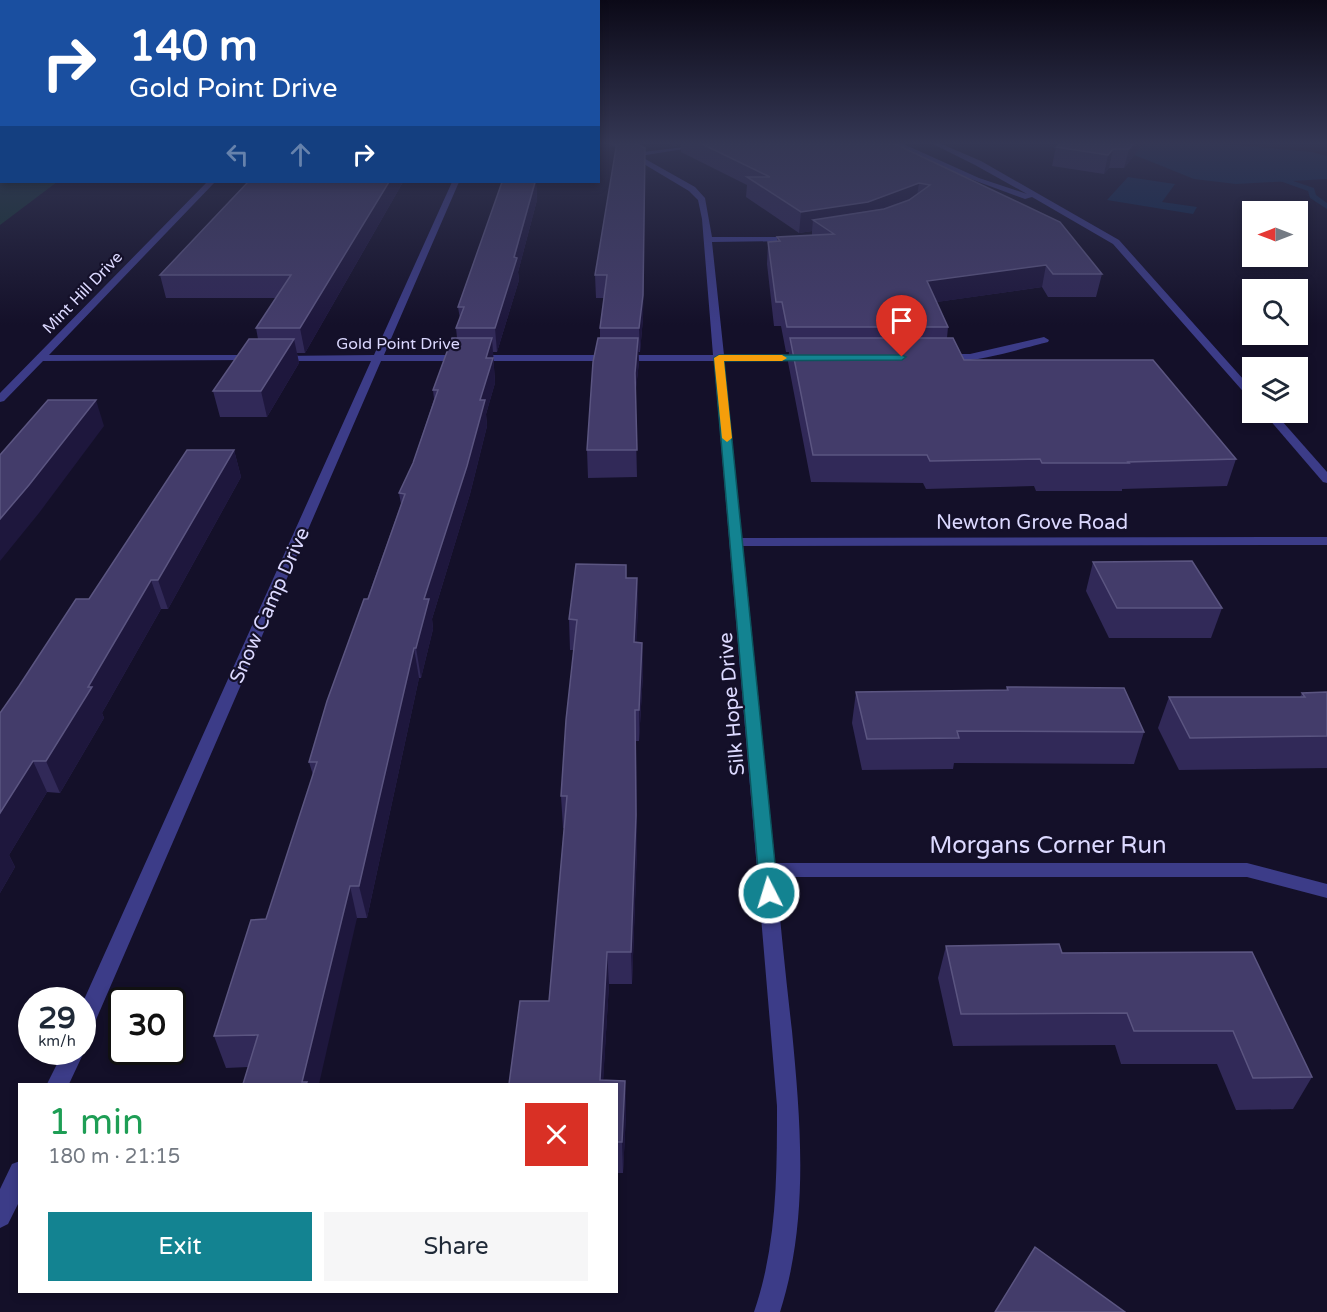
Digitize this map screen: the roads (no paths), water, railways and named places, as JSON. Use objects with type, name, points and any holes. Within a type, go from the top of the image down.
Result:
[{"type":"street","name":"Mint Hill Drive","points":[[0,399],[190,203]]},
{"type":"street","name":"Snow Camp Drive","points":[[96,997],[446,203]]},
{"type":"street","name":"Silk Hope Drive","points":[[702,203],[737,542],[788,1106],[789,1183],[776,1290],[767,1312]]},
{"type":"street","points":[[1046,203],[1116,242],[1242,384]]},
{"type":"street","points":[[708,240],[810,237]]},
{"type":"street","points":[[934,357],[970,357],[1044,340]]},
{"type":"street","name":"Gold Point Drive","points":[[39,358],[826,358]]},
{"type":"street","points":[[1278,423],[1327,478]]},
{"type":"street","name":"Newton Grove Road","points":[[737,542],[1327,541]]},
{"type":"street","name":"Morgans Corner Run","points":[[767,870],[1246,870],[1327,891]]},
{"type":"street","points":[[58,1083],[67,1065]]},
{"type":"street","points":[[0,1216],[18,1176]]},
{"type":"water","points":[[1127,203],[1171,203],[1197,207],[1193,214]]},
{"type":"waterway","points":[[1322,203],[1327,207]]}]
